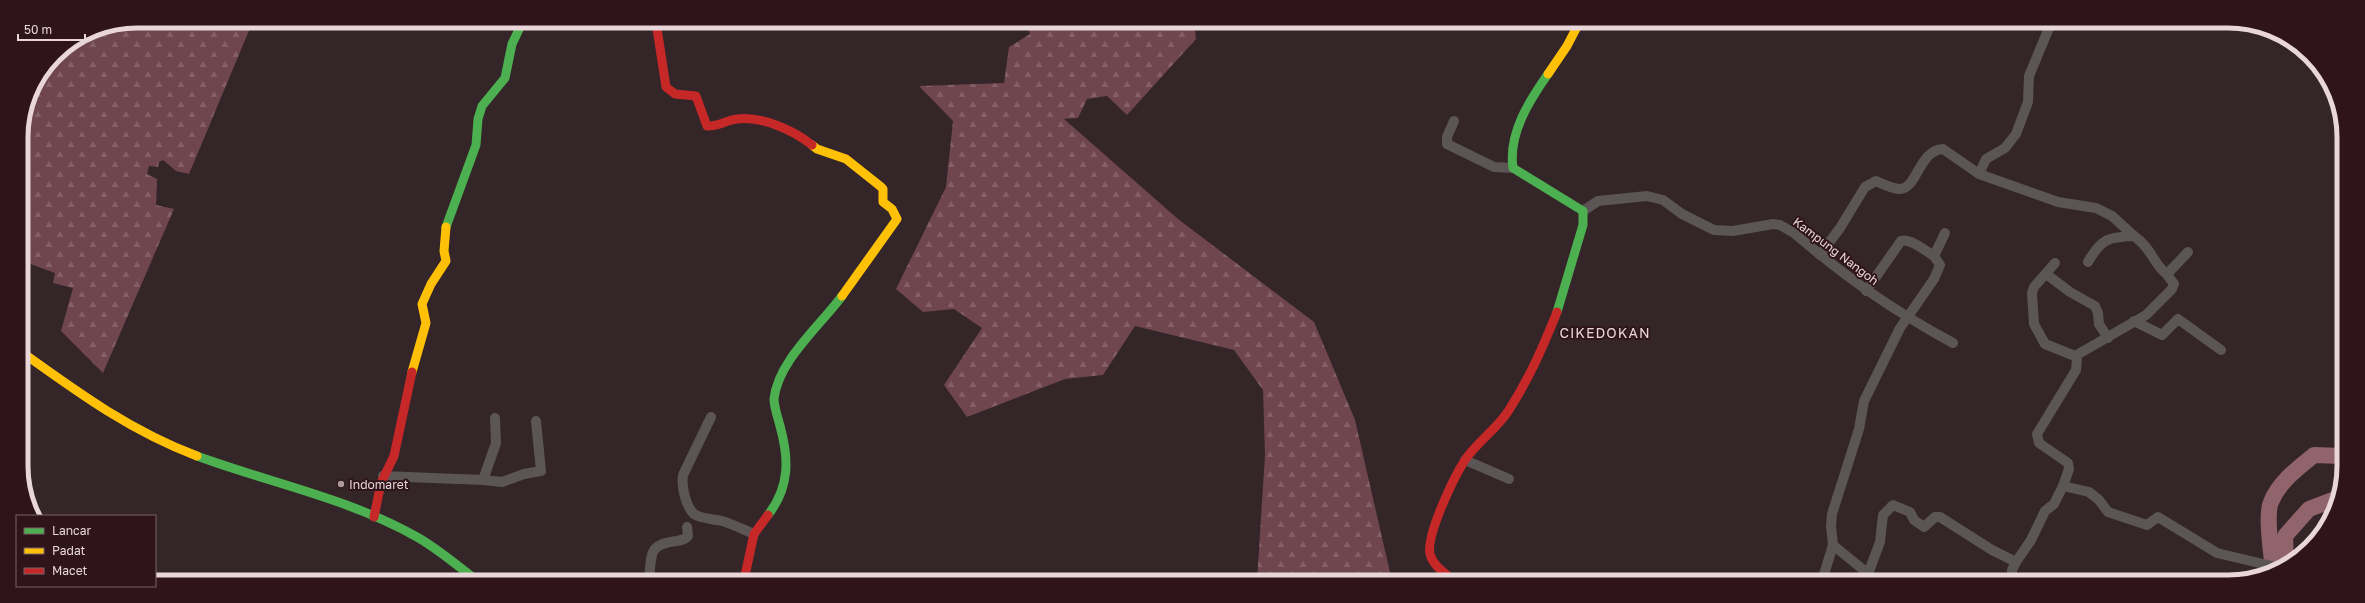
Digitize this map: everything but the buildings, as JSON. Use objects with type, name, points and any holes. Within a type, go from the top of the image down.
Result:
[{"type":"street","points":[[374,517],[383,476],[394,456],[410,378],[424,335],[426,323],[422,304],[431,284],[446,261],[444,251],[446,226],[474,153],[479,113],[484,100],[496,91],[505,78],[512,44],[520,28]]},
{"type":"street","points":[[658,28],[659,51],[666,87],[675,94],[698,98],[707,126],[720,126],[736,119],[756,119],[802,137],[817,149],[846,159],[880,186],[883,189],[883,202],[892,209],[897,219],[845,292],[801,345],[780,376],[774,400],[785,444],[786,479],[776,505],[754,534],[745,575]]},
{"type":"street","points":[[1513,168],[1511,153],[1527,103],[1567,46],[1576,28]]},
{"type":"street","points":[[1979,174],[1986,159],[2005,148],[2016,134],[2028,102],[2029,76],[2049,28]]},
{"type":"street","points":[[1447,575],[1435,564],[1431,556],[1430,548],[1432,534],[1443,503],[1465,460],[1508,412],[1536,366],[1558,310],[1583,225],[1583,211],[1513,168],[1490,165],[1447,144],[1447,137],[1454,120]]},
{"type":"street","points":[[1820,255],[1840,228],[1865,187],[1876,181],[1899,189],[1904,188],[1910,184],[1924,160],[1932,151],[1937,149],[1947,150],[1979,174],[2058,202],[2096,208],[2112,216],[2148,247],[2160,268],[2173,282],[2172,288],[2146,315],[2075,356]]},
{"type":"street","name":"Kampung Nangoh","points":[[1583,211],[1598,201],[1642,196],[1656,197],[1682,214],[1720,231],[1742,230],[1767,225],[1780,225],[1794,233],[1866,292],[1953,343]]},
{"type":"street","points":[[1934,256],[1945,233]]},
{"type":"street","points":[[2088,262],[2103,242],[2118,236],[2134,236]]},
{"type":"street","points":[[1824,575],[1833,545],[1831,526],[1832,514],[1858,435],[1864,401],[1900,328],[1938,271],[1940,265],[1934,256],[1906,240],[1901,241],[1866,292]]},
{"type":"street","points":[[2168,275],[2188,252]]},
{"type":"street","points":[[2012,575],[2012,570],[2016,562],[2028,546],[2043,514],[2054,504],[2069,469],[2068,463],[2040,443],[2037,434],[2039,428],[2076,370],[2078,363],[2075,356],[2045,344],[2034,324],[2032,293],[2034,287],[2055,263]]},
{"type":"street","points":[[2046,274],[2070,292],[2095,306],[2098,313],[2099,324],[2108,338]]},
{"type":"street","points":[[2134,321],[2162,335],[2178,319],[2221,350]]},
{"type":"street","points":[[28,357],[120,420],[166,444],[244,473],[318,494],[374,517],[415,536],[469,575]]},
{"type":"street","points":[[711,416],[683,475],[685,495],[691,510],[697,515],[722,521],[754,534]]},
{"type":"street","points":[[483,480],[496,443],[495,418]]},
{"type":"street","points":[[383,476],[502,482],[524,474],[541,471],[536,420]]},
{"type":"street","points":[[1465,460],[1509,479]]},
{"type":"street","points":[[2063,486],[2089,492],[2099,500],[2108,512],[2121,518],[2147,526],[2158,517],[2217,553],[2270,566]]},
{"type":"street","points":[[1833,545],[1868,574],[1880,542],[1883,515],[1893,505],[1910,512],[1914,520],[1924,527],[1935,517],[1940,517],[1992,550],[2016,562]]},
{"type":"street","points":[[649,575],[653,552],[656,547],[663,542],[684,539],[688,536],[687,527]]},
{"type":"green space","points":[[130,28],[250,28],[189,174],[176,171],[163,160],[159,162],[158,167],[149,166],[147,174],[157,179],[156,205],[174,209],[103,373],[61,331],[73,288],[53,283],[55,273],[28,263],[28,130],[36,96],[46,77],[55,65],[77,46],[96,36],[116,30]]},
{"type":"green space","points":[[1028,28],[1195,28],[1196,39],[1127,115],[1107,96],[1087,99],[1078,118],[1064,119],[1178,219],[1314,322],[1355,420],[1391,575],[1257,575],[1265,455],[1263,390],[1234,350],[1135,326],[1103,375],[1065,379],[967,417],[944,385],[982,328],[954,309],[923,312],[896,289],[946,187],[953,121],[919,86],[1004,83],[1009,47],[1030,34]]},
{"type":"waterway","points":[[2272,565],[2269,536],[2269,508],[2274,495],[2284,482],[2314,455],[2337,456]]},
{"type":"waterway","points":[[2286,558],[2285,536],[2309,509],[2331,501]]},
{"type":"traffic: fast","points":[[446,227],[476,145],[478,119],[482,106],[505,78],[512,44],[520,28]]},
{"type":"traffic: fast","points":[[1548,74],[1534,95],[1522,118],[1517,130],[1512,155],[1513,168],[1583,211],[1583,225],[1557,312]]},
{"type":"traffic: fast","points":[[768,515],[780,494],[786,472],[785,449],[774,402],[777,385],[783,371],[801,344],[842,296]]},
{"type":"traffic: fast","points":[[197,456],[336,501],[391,523],[417,537],[447,557],[470,575]]},
{"type":"traffic: slow","points":[[1548,74],[1567,46],[1576,28]]},
{"type":"traffic: slow","points":[[812,145],[817,149],[846,159],[880,186],[883,189],[883,202],[892,209],[897,219],[842,296]]},
{"type":"traffic: slow","points":[[412,372],[426,323],[422,304],[431,284],[446,261],[444,251],[446,227]]},
{"type":"traffic: slow","points":[[28,357],[86,397],[128,423],[150,435],[197,456]]},
{"type":"traffic: jam","points":[[657,28],[666,87],[675,94],[696,96],[707,126],[737,119],[757,120],[787,129],[812,145]]},
{"type":"traffic: jam","points":[[1447,575],[1437,566],[1430,554],[1430,545],[1436,520],[1454,479],[1465,460],[1475,447],[1504,417],[1517,398],[1536,362],[1557,312]]},
{"type":"traffic: jam","points":[[374,517],[381,483],[394,456],[412,372]]},
{"type":"traffic: jam","points":[[745,575],[754,534],[768,515]]},
{"type":"place","name":"Indomaret","points":[[341,484]]},
{"type":"district","name":"CIKEDOKAN","points":[[1605,332]]}]
